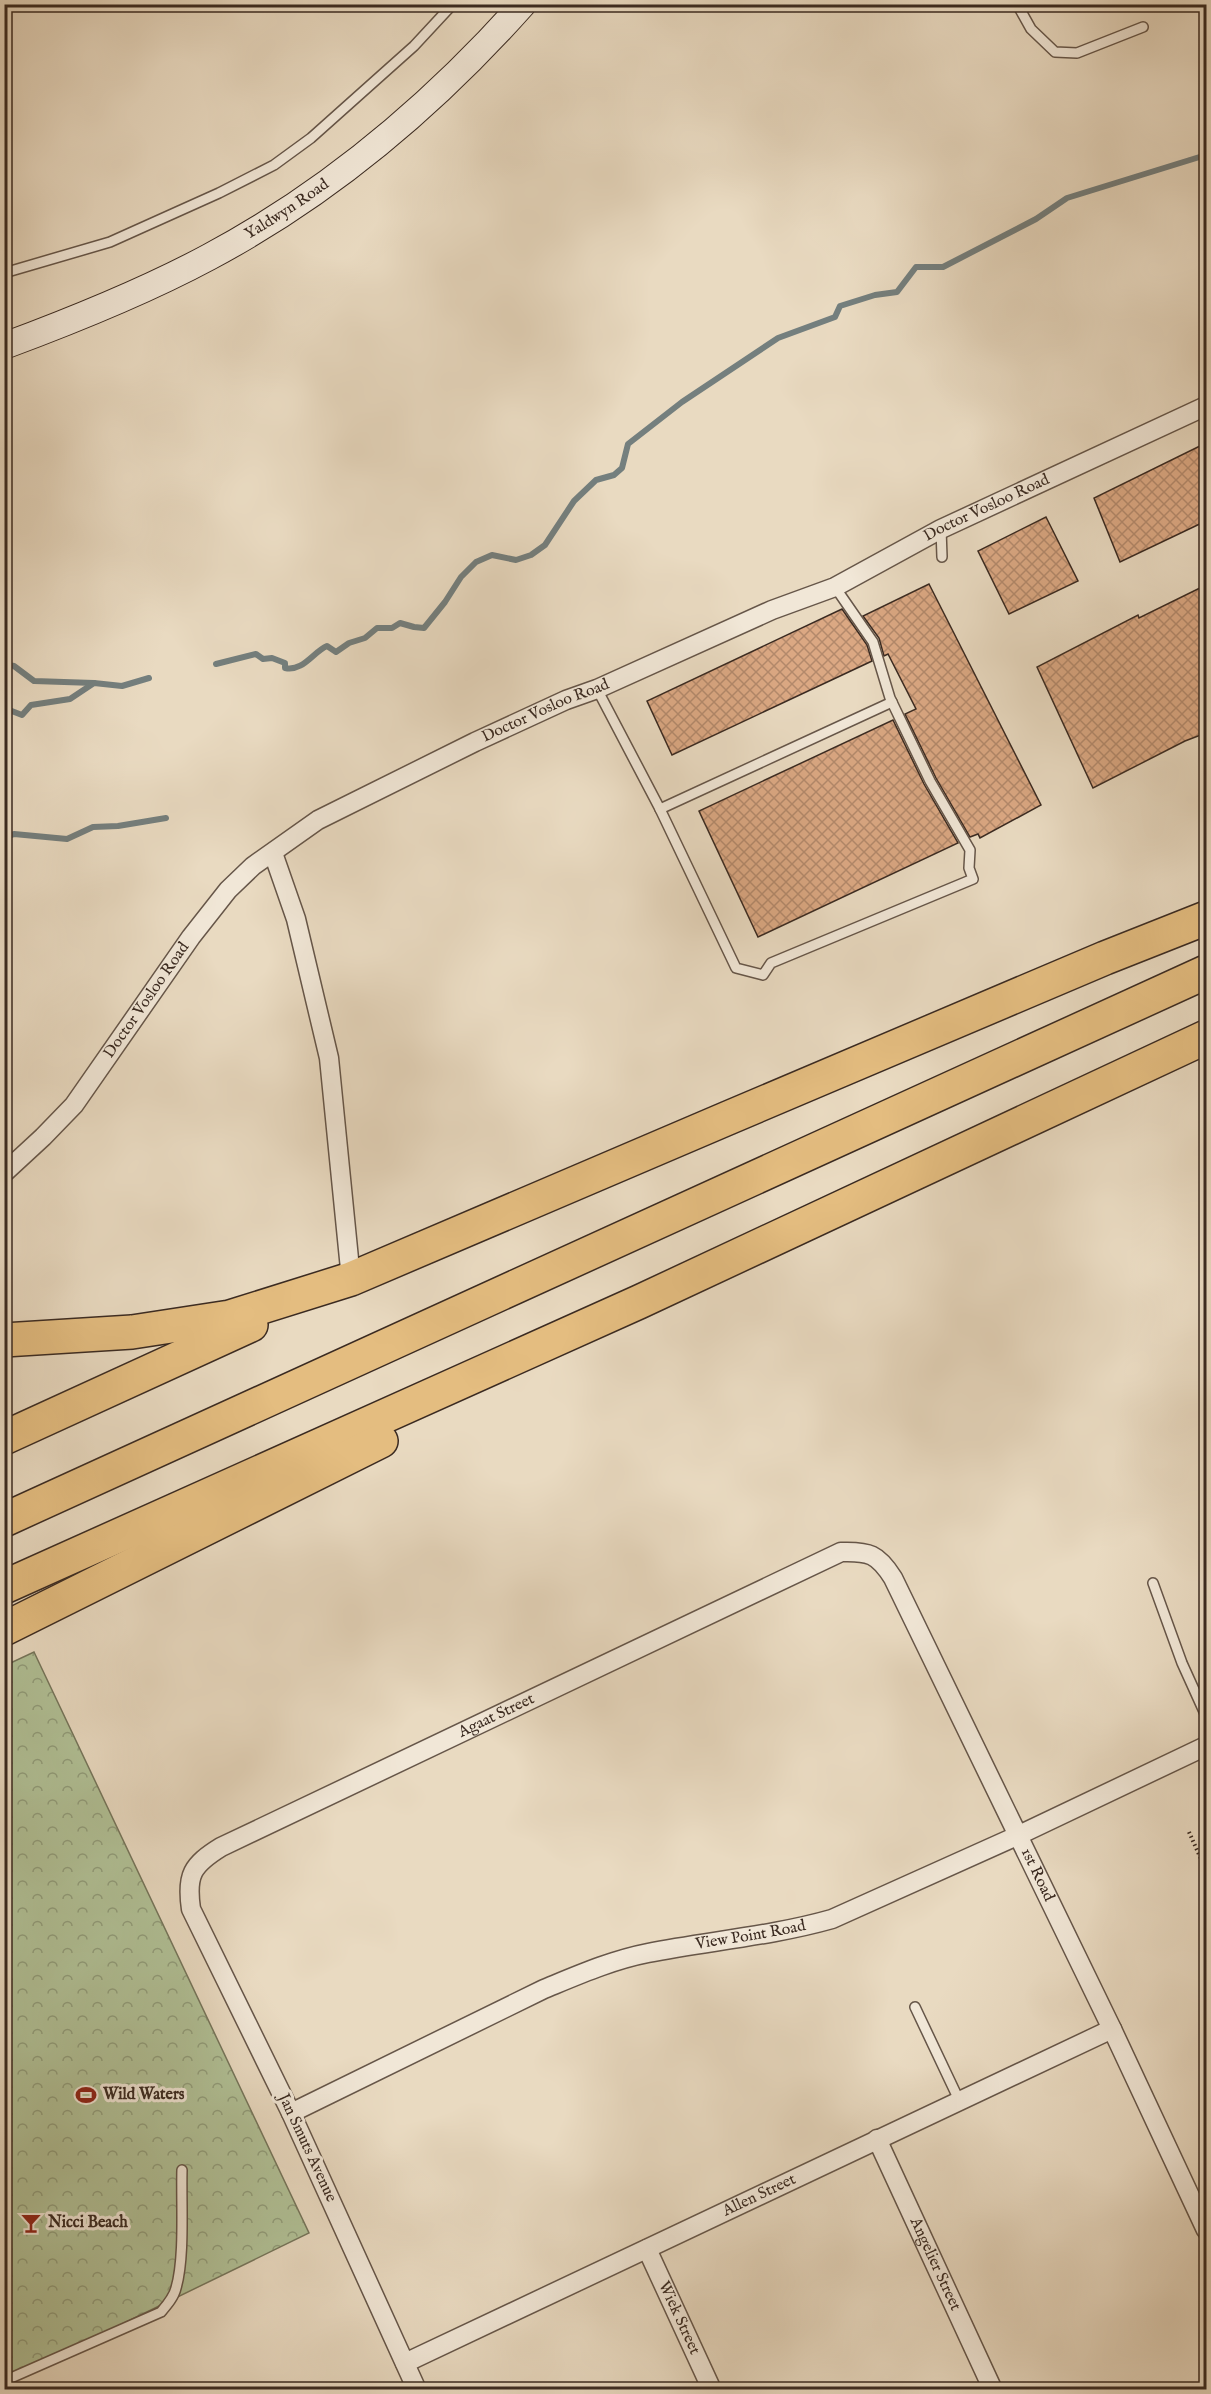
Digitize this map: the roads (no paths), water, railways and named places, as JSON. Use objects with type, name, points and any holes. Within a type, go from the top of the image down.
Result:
[{"type":"highway","points":[[4,1438],[351,1279],[1105,958],[1206,918]]},
{"type":"highway","points":[[4,1520],[1206,972]]},
{"type":"highway","points":[[4,1587],[639,1302],[1206,1037]]},
{"type":"highway","points":[[4,1340],[132,1332],[230,1317],[351,1279]]},
{"type":"highway","points":[[4,1629],[372,1445],[639,1302]]},
{"type":"main road","name":"Yaldwyn Road","points":[[4,331],[58,313],[145,278],[220,239],[282,203],[360,146],[403,110],[468,49],[510,4]]},
{"type":"main road","name":"Yaldwyn Road","points":[[4,346],[146,288],[208,258],[287,210],[365,155],[431,100],[487,45],[524,4]]},
{"type":"street","name":"Doctor Vosloo Road","points":[[4,1173],[74,1105],[210,912],[253,866],[318,820],[475,742],[566,700],[597,689],[772,610],[836,587],[941,529],[1206,406]]},
{"type":"street","points":[[273,853],[296,918],[329,1058],[351,1279]]},
{"type":"street","name":"1st Road","points":[[841,1552],[860,1551],[871,1554],[882,1562],[893,1578],[1019,1835],[1206,2230]]},
{"type":"street","name":"Agaat Street","points":[[191,1909],[189,1889],[191,1874],[203,1859],[221,1847],[841,1552]]},
{"type":"street","name":"View Point Road","points":[[291,2113],[579,1974],[646,1953],[800,1928],[832,1919],[1019,1835],[1206,1746]]},
{"type":"street","name":"Jan Smuts Avenue","points":[[191,1909],[291,2113],[417,2390]]},
{"type":"street","name":"Allen Street","points":[[405,2363],[1112,2029]]},
{"type":"street","name":"Angelier Street","points":[[877,2139],[993,2390]]},
{"type":"street","name":"Wiek Street","points":[[647,2249],[712,2390]]},
{"type":"lane","points":[[4,273],[110,242],[219,193],[274,165],[311,138],[414,46],[453,4]]},
{"type":"lane","points":[[1017,4],[1031,29],[1055,52],[1077,53],[1143,27]]},
{"type":"lane","points":[[941,529],[942,557]]},
{"type":"lane","points":[[597,689],[660,809],[736,968],[763,975],[771,963],[973,879],[969,868],[970,850],[930,781],[892,702],[873,642],[836,587]]},
{"type":"lane","points":[[660,809],[892,702]]},
{"type":"lane","points":[[1153,1583],[1182,1663],[1206,1716]]},
{"type":"lane","points":[[915,2007],[959,2100]]},
{"type":"lane","points":[[4,2381],[161,2312],[176,2290],[180,2268],[182,2170]]},
{"type":"waterway","points":[[216,664],[256,654],[263,659],[272,658],[285,663],[285,668],[297,667],[327,646],[336,652],[349,643],[365,638],[377,628],[392,628],[400,623],[424,628],[461,577],[476,562],[492,555],[516,560],[531,555],[545,545],[574,501],[596,480],[614,475],[622,468],[628,444],[682,402],[778,338],[835,317],[840,306],[875,295],[897,292],[916,267],[943,267],[1036,219],[1067,198],[1206,155]]},
{"type":"waterway","points":[[4,664],[14,666],[34,681],[94,683]]},
{"type":"waterway","points":[[4,708],[22,715],[31,705],[70,699],[94,683],[122,686],[149,678]]},
{"type":"waterway","points":[[4,838],[14,834],[67,839],[93,827],[118,826],[166,818]]},
{"type":"place","name":"Wild Waters","points":[[86,2095]]},
{"type":"place","name":"Nicci Beach","points":[[31,2223]]}]
